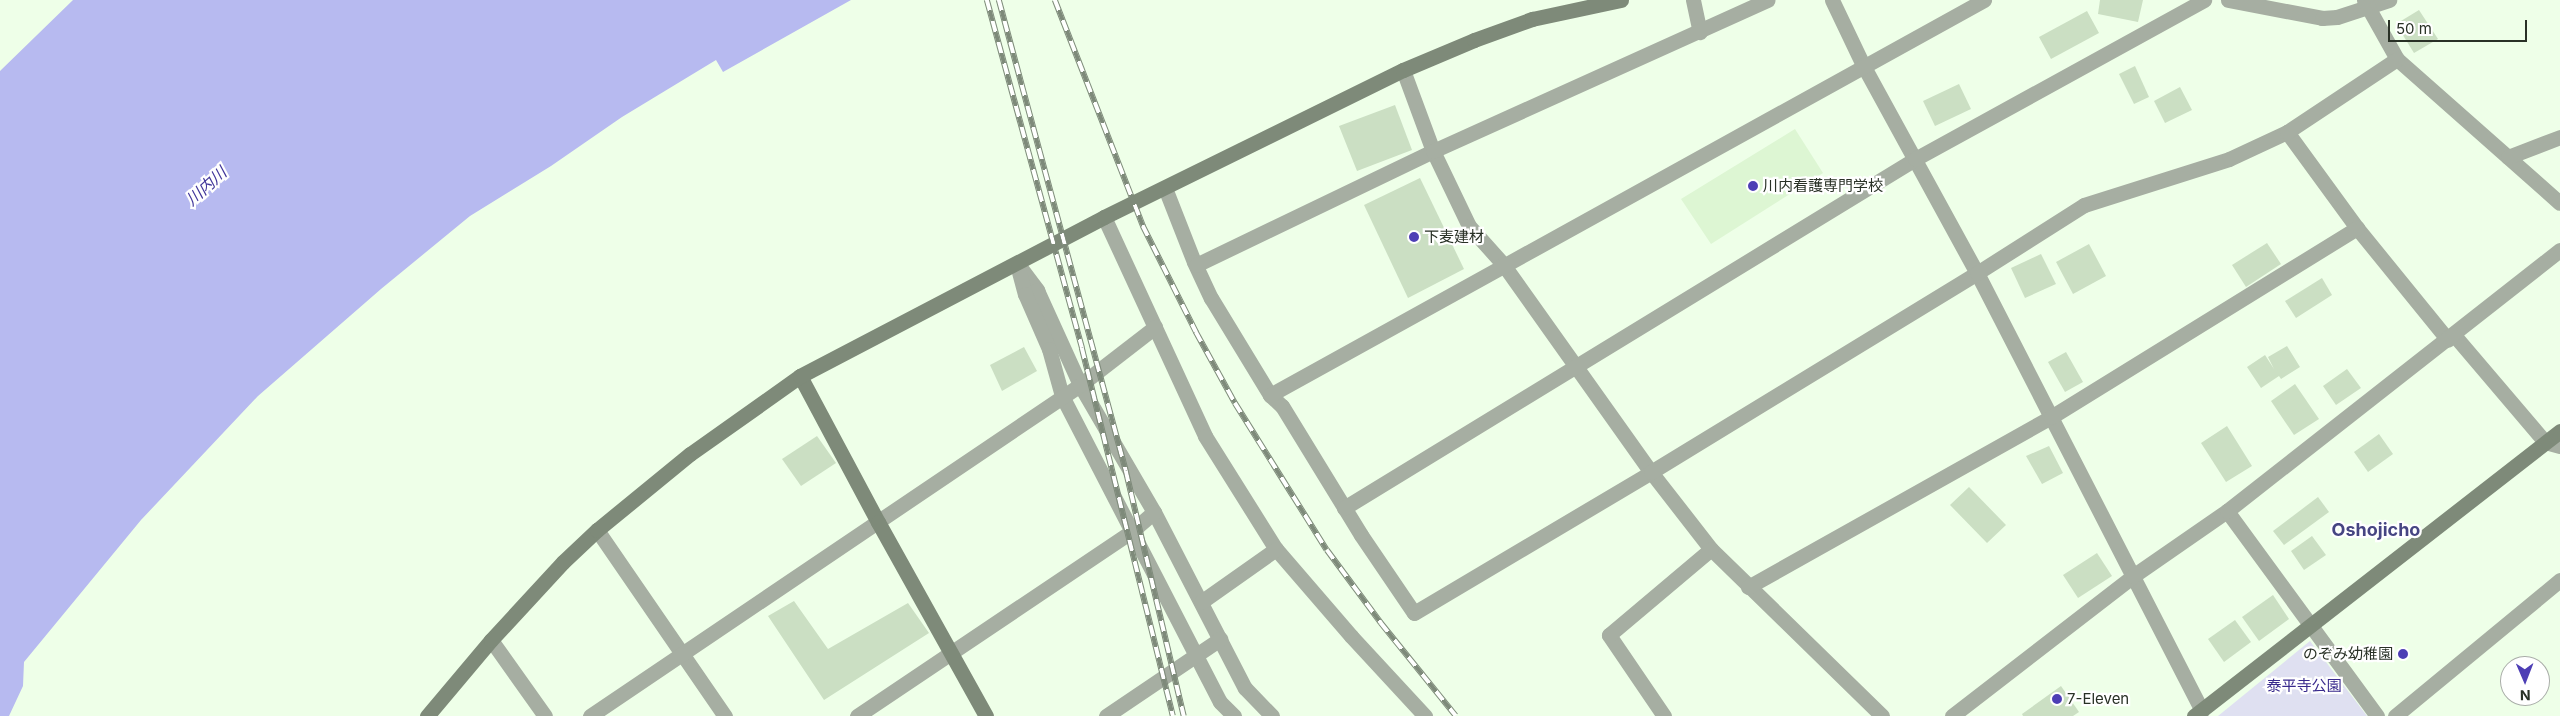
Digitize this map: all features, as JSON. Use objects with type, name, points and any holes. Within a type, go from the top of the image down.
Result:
[{"type":"street","points":[[427,716],[491,640],[562,562],[597,530],[690,454],[800,376],[1104,218],[1403,70],[1474,40],[1532,20],[1620,0]]},
{"type":"street","points":[[1693,0],[1700,32]]},
{"type":"street","points":[[1196,265],[1433,151],[1768,0]]},
{"type":"street","points":[[1832,0],[1864,65],[1977,273],[2133,576],[2198,713],[2560,431]]},
{"type":"street","points":[[1270,395],[1503,264],[1984,0]]},
{"type":"street","points":[[1344,508],[1915,160],[2204,0]]},
{"type":"street","points":[[2228,0],[2322,18],[2336,17],[2366,4],[2389,0]]},
{"type":"street","points":[[2366,4],[2397,59],[2560,202]]},
{"type":"street","points":[[1165,188],[1211,298],[1270,395],[1282,406],[1344,508],[1414,613],[1651,472],[1977,273],[2084,205],[2229,160],[2287,132],[2397,59]]},
{"type":"street","points":[[1403,70],[1433,151],[1469,226],[1503,264],[1651,472],[1711,549],[1882,716]]},
{"type":"street","points":[[2287,132],[2357,228],[2451,337],[2545,442],[2560,446]]},
{"type":"street","points":[[2508,157],[2560,137]]},
{"type":"street","points":[[1104,218],[1205,436],[1276,549],[1351,636],[1425,716]]},
{"type":"street","points":[[1748,587],[2051,417],[2357,228]]},
{"type":"street","points":[[1952,716],[2133,576],[2227,512],[2560,250]]},
{"type":"street","points":[[1017,264],[1037,290],[1080,385],[1154,512],[1245,688],[1272,716]]},
{"type":"street","points":[[1017,264],[1025,294],[1049,350],[1062,396],[1220,702],[1234,716]]},
{"type":"street","points":[[590,716],[1080,385],[1155,327]]},
{"type":"street","points":[[800,376],[878,522],[986,716]]},
{"type":"street","points":[[857,716],[1132,531],[1154,512]]},
{"type":"street","points":[[2227,512],[2312,624],[2377,716]]},
{"type":"street","points":[[597,530],[725,716]]},
{"type":"street","points":[[1201,602],[1276,549]]},
{"type":"street","points":[[1664,716],[1609,635],[1711,549]]},
{"type":"street","points":[[2395,716],[2560,580]]},
{"type":"street","points":[[1106,716],[1220,639]]},
{"type":"street","points":[[491,640],[545,716]]},
{"type":"shaded area","name":"川内看護専門学校","points":[[1795,129],[1823,173],[1711,244],[1681,199]]},
{"type":"green space","name":"泰平寺公園","points":[[2310,641],[2367,716],[2218,716]]},
{"type":"water","name":"川内川","points":[[73,0],[851,0],[723,72],[716,60],[622,117],[551,166],[470,216],[381,289],[258,396],[141,520],[24,662],[23,686],[9,716],[0,716],[0,71]]},
{"type":"building","points":[[2100,0],[2143,0],[2138,22],[2098,14]]},
{"type":"building","points":[[2419,10],[2438,39],[2414,53],[2396,24]]},
{"type":"building","points":[[2087,11],[2099,33],[2051,59],[2039,37]]},
{"type":"building","points":[[2135,66],[2149,97],[2134,104],[2119,74]]},
{"type":"building","points":[[1959,84],[1971,109],[1935,126],[1923,101]]},
{"type":"building","points":[[2180,87],[2192,110],[2165,123],[2154,101]]},
{"type":"building","points":[[1395,105],[1412,150],[1357,171],[1339,126]]},
{"type":"building","name":"下麦建材","points":[[1420,178],[1464,269],[1408,298],[1364,205]]},
{"type":"building","points":[[2267,243],[2281,264],[2246,287],[2232,265]]},
{"type":"building","points":[[2089,244],[2106,276],[2073,294],[2056,262]]},
{"type":"building","points":[[2041,254],[2056,284],[2025,298],[2011,268]]},
{"type":"building","points":[[2322,278],[2332,295],[2296,318],[2285,301]]},
{"type":"building","points":[[2287,346],[2300,367],[2281,379],[2279,376],[2261,388],[2247,367],[2265,355],[2274,369],[2268,357]]},
{"type":"building","points":[[1024,347],[1037,371],[1002,391],[990,365]]},
{"type":"building","points":[[2066,352],[2083,382],[2065,392],[2048,362]]},
{"type":"building","points":[[2347,369],[2361,388],[2336,405],[2323,386]]},
{"type":"building","points":[[2295,384],[2319,419],[2294,435],[2271,401]]},
{"type":"building","points":[[2227,426],[2252,466],[2226,482],[2201,443]]},
{"type":"building","points":[[2379,434],[2393,454],[2368,472],[2354,452]]},
{"type":"building","points":[[817,436],[836,463],[801,486],[782,459]]},
{"type":"building","points":[[2049,446],[2063,473],[2042,484],[2026,456]]},
{"type":"building","points":[[1969,487],[2006,525],[1987,543],[1950,505]]},
{"type":"building","points":[[2318,497],[2329,512],[2284,545],[2273,531]]},
{"type":"building","points":[[2312,536],[2326,555],[2304,570],[2291,551]]},
{"type":"building","points":[[2097,553],[2112,576],[2078,598],[2063,575]]},
{"type":"building","points":[[2273,595],[2289,619],[2259,641],[2242,617]]},
{"type":"building","points":[[794,601],[828,649],[908,603],[929,633],[824,700],[768,616]]},
{"type":"building","points":[[2235,620],[2251,642],[2224,662],[2208,639]]},
{"type":"building","name":"7-Eleven","points":[[2061,686],[2079,712],[2073,716],[2023,716],[2022,714]]},
{"type":"railway","points":[[987,0],[1082,348],[1173,716]]},
{"type":"railway","points":[[999,0],[1126,471],[1184,716]]},
{"type":"railway","points":[[1055,0],[1143,226],[1196,332],[1235,403],[1327,550],[1381,623],[1456,716]]},
{"type":"place","name":"川内看護専門学校","points":[[1753,186]]},
{"type":"place","name":"下麦建材","points":[[1414,237]]},
{"type":"place","name":"のぞみ幼稚園","points":[[2403,654]]},
{"type":"place","name":"7-Eleven","points":[[2057,699]]},
{"type":"district","name":"Oshojicho","points":[[2376,530]]}]
